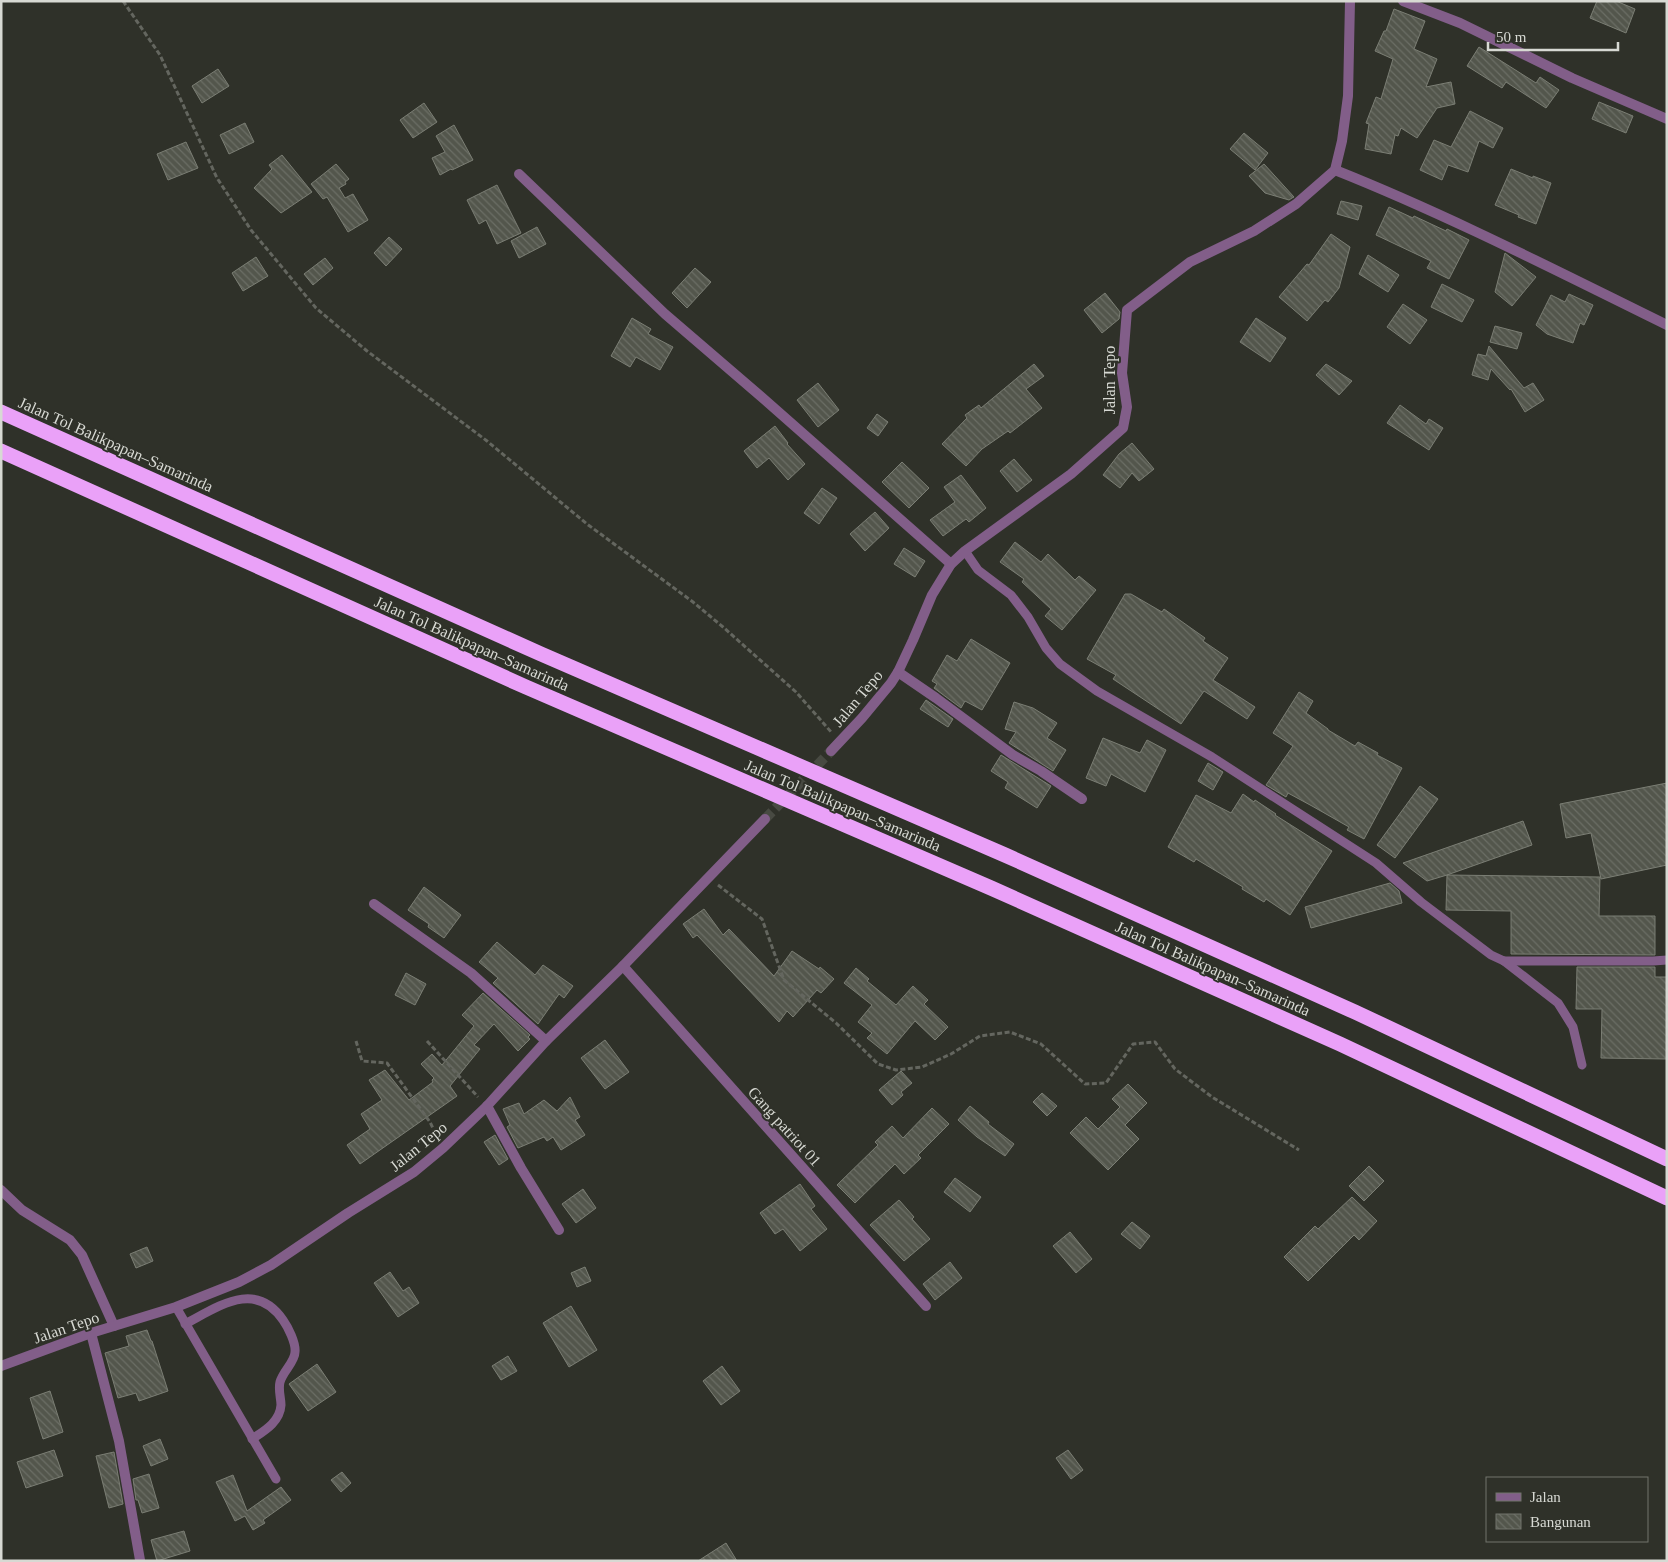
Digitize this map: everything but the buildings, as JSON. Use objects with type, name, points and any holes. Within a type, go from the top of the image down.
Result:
[{"type":"highway","name":"Jalan Tol Balikpapan–Samarinda","points":[[1,412],[541,654],[1005,855],[1355,1012],[1667,1159]]},
{"type":"highway","name":"Jalan Tol Balikpapan–Samarinda","points":[[1,451],[526,687],[991,888],[1313,1032],[1667,1198]]},
{"type":"street","points":[[1350,1],[1348,96],[1346,118],[1335,170],[1382,188],[1667,325]]},
{"type":"street","points":[[1403,1],[1460,23],[1572,78],[1667,119]]},
{"type":"street","name":"Jalan Tepo","points":[[831,751],[862,718],[898,672],[930,601],[950,564],[1071,474],[1123,428],[1127,407],[1122,373],[1127,310],[1190,262],[1254,231],[1296,204],[1335,170]]},
{"type":"street","points":[[519,174],[664,314],[765,400],[950,564]]},
{"type":"street","points":[[898,672],[1013,755],[1041,771],[1082,799]]},
{"type":"street","name":"Jalan Tepo","points":[[1,1366],[91,1333],[176,1307],[239,1282],[271,1265],[348,1213],[414,1172],[443,1148],[487,1106],[546,1041],[623,966],[765,819]]},
{"type":"street","points":[[374,904],[471,973],[546,1041]]},
{"type":"street","name":"Gang patriot 01","points":[[623,966],[926,1306]]},
{"type":"street","points":[[487,1106],[521,1168],[559,1230]]},
{"type":"street","points":[[1,1190],[22,1210],[70,1240],[82,1255],[114,1326]]},
{"type":"street","points":[[91,1333],[119,1441],[140,1560]]},
{"type":"lane","points":[[965,551],[978,570],[1011,595],[1028,617],[1046,648],[1060,664],[1098,691],[1212,757],[1376,863],[1421,902],[1490,955],[1504,961],[1558,1003],[1573,1027],[1582,1065]]},
{"type":"lane","points":[[1504,961],[1667,960]]},
{"type":"lane","points":[[185,1324],[229,1302],[246,1298],[261,1300],[274,1308],[284,1321],[295,1351],[292,1362],[283,1372],[279,1385],[281,1405],[270,1428],[252,1439]]},
{"type":"lane","points":[[176,1307],[276,1479]]},
{"type":"path","points":[[123,1],[160,55],[217,178],[251,230],[316,308],[366,351],[488,441],[587,524],[723,626],[796,692],[840,741]]},
{"type":"path","points":[[707,878],[762,919],[784,980],[836,1023],[878,1064],[896,1070],[922,1067],[950,1054],[980,1036],[1010,1032],[1041,1044],[1085,1084],[1106,1083],[1132,1044],[1155,1042],[1175,1070],[1212,1098],[1299,1150]]},
{"type":"path","points":[[356,1041],[362,1062],[388,1063],[430,1122],[443,1148]]},
{"type":"path","points":[[427,1041],[487,1106]]},
{"type":"tunnel","points":[[765,819],[831,751]]}]
